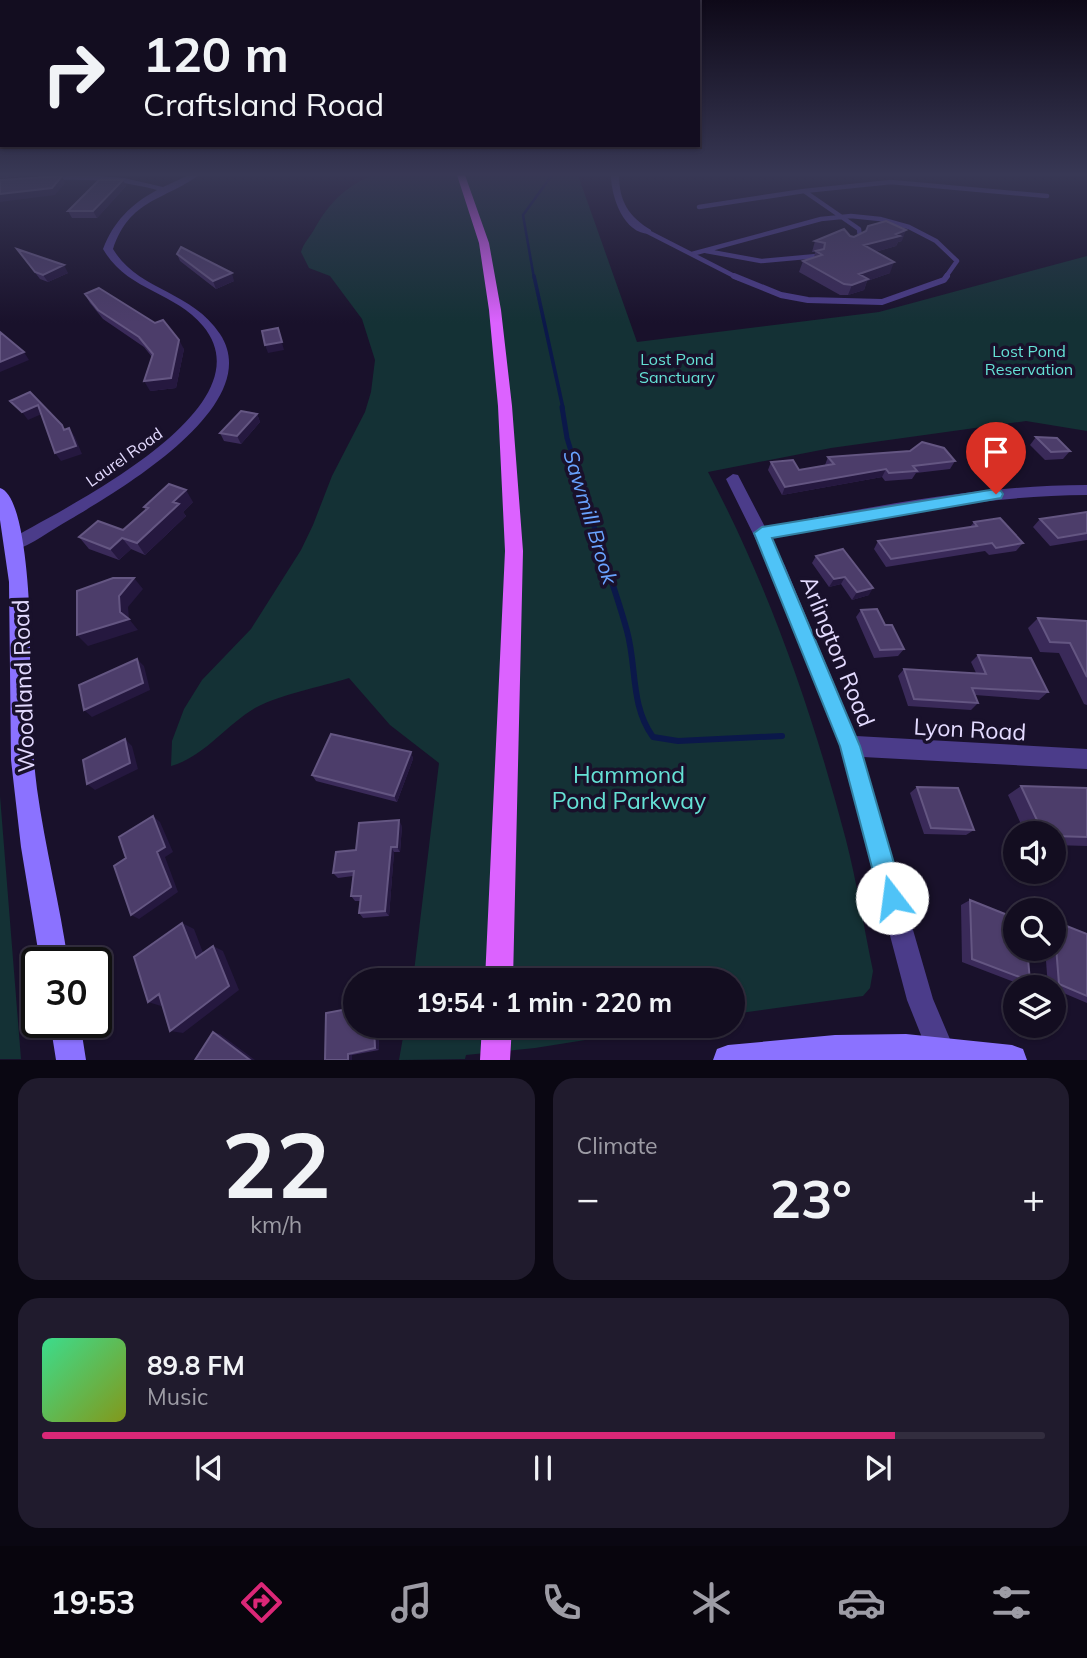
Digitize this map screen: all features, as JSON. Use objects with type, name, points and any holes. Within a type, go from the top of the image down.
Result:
[{"type":"main road","points":[[478,224],[484,243],[495,310],[505,406],[514,551],[499,968]]},
{"type":"main road","points":[[495,1059],[496,1038]]},
{"type":"street","name":"Laurel Road","points":[[13,545],[125,479],[160,454],[209,403],[219,380],[224,356],[214,334],[199,314],[118,266],[107,249],[110,236],[119,224]]},
{"type":"street","points":[[637,224],[648,232]]},
{"type":"street","name":"Arlington Road","points":[[733,479],[762,533],[850,746],[920,1000],[941,1051]]},
{"type":"street","points":[[762,533],[949,500],[1011,493],[1087,490]]},
{"type":"street","name":"Woodland Road","points":[[0,494],[20,586],[20,732],[51,947]]},
{"type":"street","name":"Lyon Road","points":[[850,746],[1087,760]]},
{"type":"street","points":[[68,1038],[71,1059]]},
{"type":"street","points":[[728,1059],[941,1051],[1012,1059]]},
{"type":"lane","points":[[692,254],[807,224]]},
{"type":"lane","points":[[849,243],[860,237],[859,229],[851,224]]},
{"type":"lane","points":[[648,232],[738,278],[781,295],[834,301],[882,302],[944,280],[957,261],[945,245],[899,224]]},
{"type":"lane","points":[[704,250],[735,260],[773,263],[817,256]]},
{"type":"green space","name":"Hammond Pond Parkway","points":[[316,224],[595,224],[637,342],[879,312],[1087,256],[1087,431],[1026,421],[831,448],[708,472],[751,560],[788,652],[833,793],[850,856],[873,971],[870,988],[863,996],[745,1012],[745,968],[414,968],[439,763],[390,725],[349,678],[265,703],[244,715],[194,756],[171,766],[172,741],[184,709],[202,680],[251,629],[301,550],[332,476],[365,412],[371,392],[375,360],[362,319],[330,276],[309,268],[301,252]]},
{"type":"green space","points":[[0,796],[21,1059],[0,1059]]},
{"type":"green space","points":[[403,1038],[598,1038],[466,1055],[465,1059],[399,1060]]},
{"type":"building","points":[[894,224],[906,230],[896,234],[900,236],[864,245],[894,262],[859,274],[868,279],[852,285],[844,284],[803,261],[822,255],[816,251],[824,249],[825,243],[815,241],[844,229],[854,237],[866,231],[868,226]]},
{"type":"building","points":[[181,247],[232,273],[213,281],[177,254]]},
{"type":"building","points":[[17,249],[64,265],[43,275],[35,272]]},
{"type":"building","points":[[99,288],[155,323],[163,320],[179,340],[171,378],[144,381],[153,354],[139,337],[98,310],[85,294]]},
{"type":"building","points":[[278,328],[282,342],[265,345],[262,331]]},
{"type":"building","points":[[0,332],[24,352],[0,362]]},
{"type":"building","points":[[30,392],[64,430],[69,428],[76,446],[55,453],[38,405],[22,412],[10,401]]},
{"type":"building","points":[[241,411],[257,414],[237,436],[220,433]]},
{"type":"building","points":[[1036,437],[1057,438],[1070,451],[1051,452]]},
{"type":"building","points":[[922,442],[944,448],[955,461],[913,466],[917,471],[889,473],[886,469],[785,487],[771,462],[793,460],[799,470],[834,464],[828,457],[910,451]]},
{"type":"building","points":[[169,484],[186,490],[173,502],[179,504],[137,543],[122,538],[110,549],[79,537],[98,521],[123,530],[148,508],[144,507]]},
{"type":"building","points":[[1087,512],[1087,533],[1058,538],[1040,519]]},
{"type":"building","points":[[1000,518],[1023,543],[996,548],[992,543],[891,559],[878,541],[977,526],[974,522]]},
{"type":"building","points":[[843,549],[873,588],[857,592],[845,577],[834,579],[816,556]]},
{"type":"building","points":[[113,578],[134,578],[119,596],[120,612],[129,619],[77,635],[77,591]]},
{"type":"building","points":[[877,609],[885,625],[892,625],[904,649],[880,650],[861,610]]},
{"type":"building","points":[[1038,618],[1087,621],[1087,677],[1070,643],[1050,642]]},
{"type":"building","points":[[978,655],[1031,658],[1048,692],[972,688],[978,703],[914,699],[904,669],[986,674]]},
{"type":"building","points":[[137,659],[143,683],[84,710],[79,685]]},
{"type":"building","points":[[331,734],[411,752],[394,796],[312,775]]},
{"type":"building","points":[[125,739],[130,763],[87,784],[83,760]]},
{"type":"building","points":[[1021,786],[1087,788],[1087,837],[1066,836],[1066,821],[1037,821]]},
{"type":"building","points":[[917,787],[958,788],[974,830],[931,828]]},
{"type":"building","points":[[153,816],[165,847],[157,852],[171,887],[131,915],[114,866],[126,858],[119,837]]},
{"type":"building","points":[[399,820],[397,847],[391,847],[385,911],[359,913],[361,896],[351,896],[354,871],[333,873],[336,852],[356,850],[359,823]]},
{"type":"building","points":[[970,900],[1003,913],[1003,961],[1028,961],[1029,975],[1014,975],[972,959]]},
{"type":"building","points":[[182,923],[196,958],[213,946],[229,986],[170,1031],[159,994],[148,1002],[134,957]]},
{"type":"building","points":[[1066,926],[1087,934],[1087,996],[1066,987],[1066,975],[1058,975],[1057,961],[1066,961]]},
{"type":"building","points":[[343,1010],[343,1038],[375,1038],[375,1048],[348,1054],[348,1060],[325,1060],[326,1013]]},
{"type":"building","points":[[213,1032],[250,1060],[195,1060]]},
{"type":"waterway","name":"Sawmill Brook","points":[[525,224],[534,278]]},
{"type":"waterway","name":"Sawmill Brook","points":[[534,276],[563,408]]},
{"type":"waterway","name":"Sawmill Brook","points":[[562,407],[567,438],[609,575]]},
{"type":"waterway","name":"Sawmill Brook","points":[[609,573],[627,631],[637,699],[653,737],[678,741],[782,736]]},
{"type":"route","points":[[892,898],[850,746],[762,533],[996,494]]},
{"type":"park label","name":"Lost Pond Reservation","points":[[1029,360]]},
{"type":"park label","name":"Lost Pond Sanctuary","points":[[677,368]]}]
